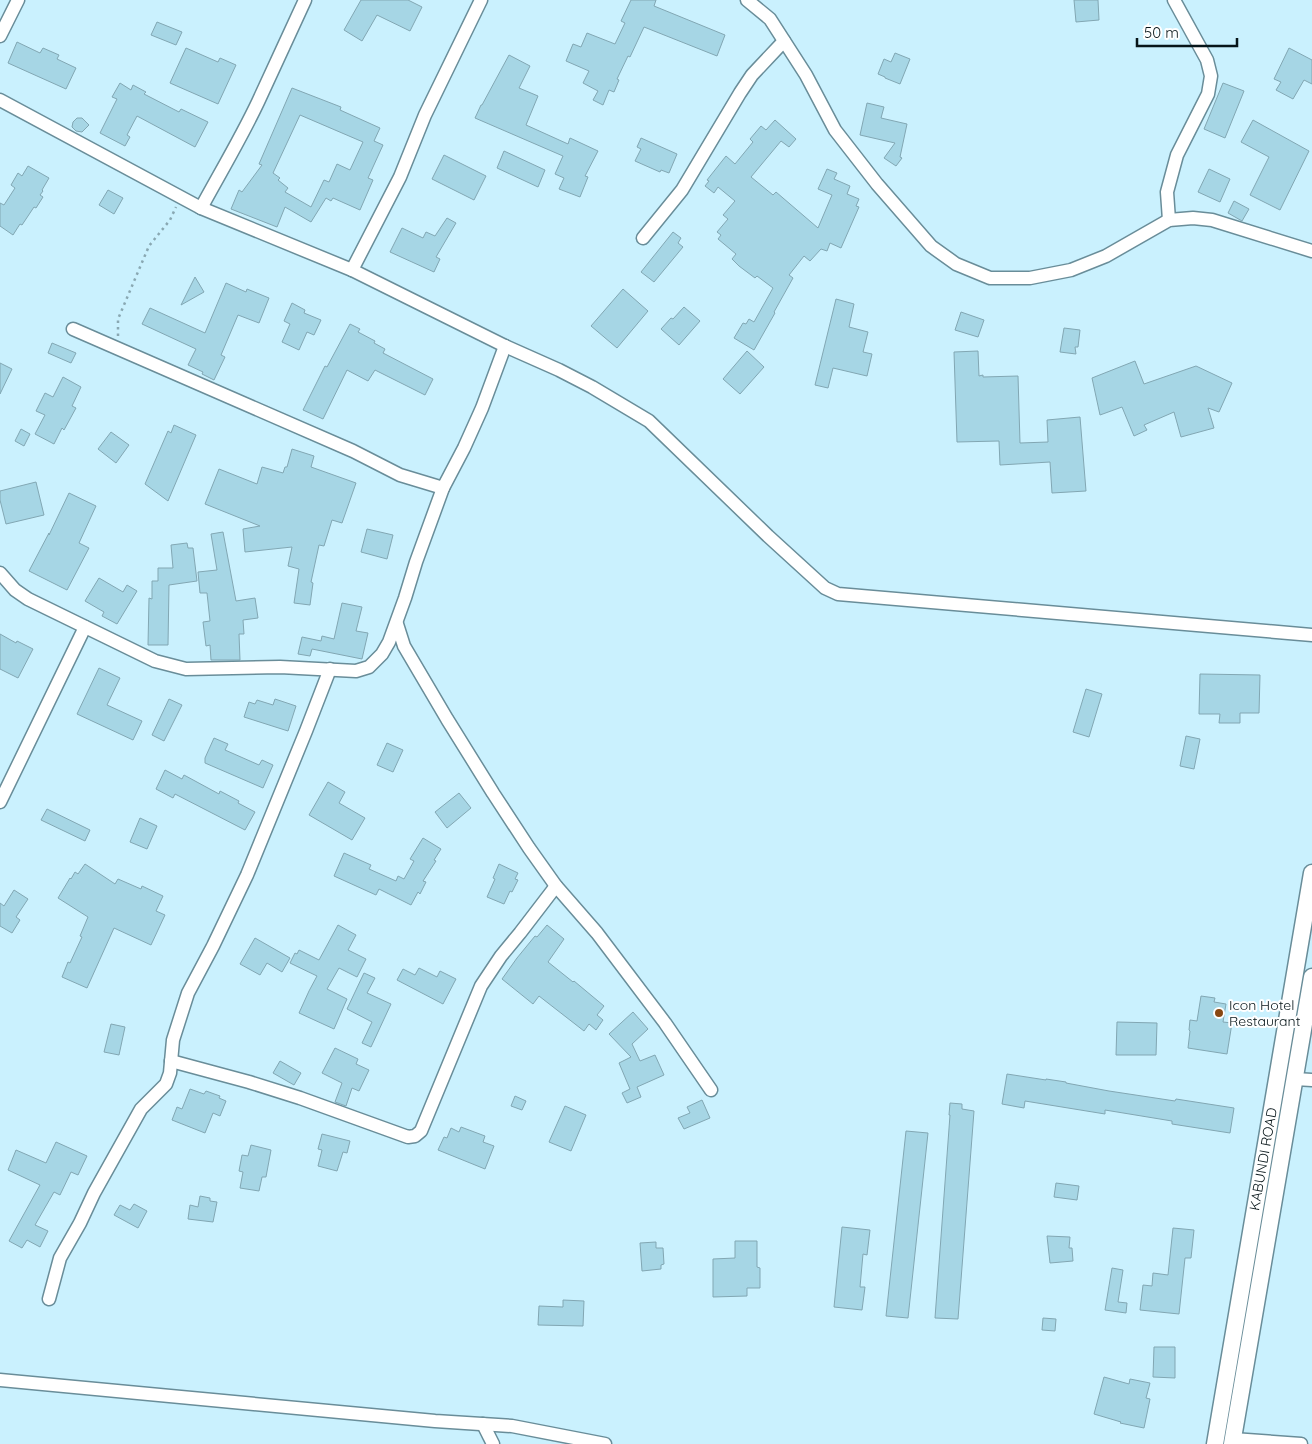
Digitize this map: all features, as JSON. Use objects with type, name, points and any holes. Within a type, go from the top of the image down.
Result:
[{"type":"street","points":[[0,36],[18,0]]},
{"type":"street","points":[[201,208],[254,110],[305,0]]},
{"type":"street","points":[[352,270],[400,177],[425,115],[481,0]]},
{"type":"street","points":[[747,0],[770,19],[806,75],[835,130],[877,184],[931,246],[956,264],[990,278],[1030,278],[1071,270],[1106,256],[1169,220],[1193,218],[1212,220],[1312,251]]},
{"type":"street","points":[[1169,220],[1166,192],[1176,155],[1208,94],[1211,76],[1208,60],[1174,0]]},
{"type":"street","points":[[643,238],[682,190],[752,75],[784,41]]},
{"type":"street","points":[[0,100],[201,208],[352,270],[592,387],[649,421],[824,588],[838,594],[1312,635]]},
{"type":"street","points":[[73,329],[353,451],[400,475],[443,488]]},
{"type":"street","points":[[0,573],[15,590],[28,600],[155,661],[186,669],[264,667],[356,671],[369,667],[382,654],[397,624],[416,562],[443,488],[482,408],[505,346]]},
{"type":"street","points":[[397,624],[404,646],[493,793],[556,886],[596,933],[665,1023],[712,1090]]},
{"type":"street","points":[[0,802],[85,627]]},
{"type":"street","points":[[49,1299],[60,1258],[94,1193],[141,1109],[166,1084],[170,1073],[173,1040],[188,994],[247,875],[330,669]]},
{"type":"street","name":"KABUNDI ROAD","points":[[1214,1444],[1312,873]]},
{"type":"street","points":[[171,1061],[300,1098],[408,1137],[415,1136],[421,1131],[481,986],[501,956],[556,886]]},
{"type":"street","name":"KABUNDI ROAD","points":[[1233,1441],[1312,977]]},
{"type":"street","points":[[1295,1079],[1312,1080]]},
{"type":"street","points":[[0,1380],[426,1420],[512,1426],[604,1444]]},
{"type":"street","points":[[483,1424],[493,1444]]},
{"type":"street","points":[[1233,1441],[1301,1444]]},
{"type":"path","points":[[118,349],[118,319],[130,288],[149,246],[170,220],[180,197]]},
{"type":"building","points":[[361,0],[408,0],[422,7],[410,31],[377,15],[362,41],[344,30]]},
{"type":"building","points":[[631,0],[656,0],[654,6],[725,35],[717,56],[644,27],[617,79],[619,80],[614,92],[609,90],[603,105],[593,100],[598,91],[583,83],[589,71],[566,61],[573,44],[581,47],[587,33],[615,44],[625,23],[621,21]]},
{"type":"building","points":[[1074,0],[1098,0],[1099,20],[1076,22]]},
{"type":"building","points":[[157,22],[182,32],[176,45],[151,35]]},
{"type":"building","points":[[17,42],[40,53],[43,48],[59,55],[57,59],[76,68],[66,89],[8,63]]},
{"type":"building","points":[[186,48],[218,62],[220,58],[236,65],[218,104],[170,83]]},
{"type":"building","points":[[1289,48],[1312,60],[1312,84],[1304,80],[1293,99],[1276,90],[1281,82],[1274,79]]},
{"type":"building","points":[[895,53],[910,59],[900,84],[878,74],[884,59],[891,62]]},
{"type":"building","points":[[509,55],[530,66],[519,88],[538,96],[526,125],[568,144],[570,138],[598,151],[585,176],[588,177],[580,197],[559,189],[564,178],[555,174],[563,156],[475,118]]},
{"type":"building","points":[[120,83],[131,90],[133,85],[146,92],[144,94],[179,112],[181,109],[208,122],[195,147],[137,116],[127,135],[130,137],[125,146],[100,133],[117,99],[112,97]]},
{"type":"building","points":[[1223,83],[1244,91],[1225,138],[1204,129]]},
{"type":"building","points":[[292,88],[341,107],[340,110],[380,128],[374,141],[383,145],[368,178],[373,180],[360,210],[333,198],[331,201],[326,198],[311,222],[285,207],[277,227],[231,209],[239,190],[242,192],[262,165],[259,164]],"holes":[[[300,115],[363,142],[350,170],[337,164],[329,182],[324,180],[311,207],[285,192],[288,188],[273,173]]]},
{"type":"building","points":[[867,103],[884,107],[881,118],[907,124],[900,157],[902,158],[896,166],[884,158],[895,143],[860,135]]},
{"type":"building","points":[[77,118],[82,118],[89,125],[82,132],[76,131],[72,127],[73,122]]},
{"type":"building","points":[[775,120],[796,139],[789,147],[781,141],[751,177],[773,195],[776,192],[818,228],[832,195],[818,189],[827,169],[837,173],[834,179],[850,186],[847,194],[859,199],[856,206],[859,207],[841,248],[830,243],[827,251],[821,249],[810,261],[804,256],[789,275],[793,278],[754,350],[734,338],[743,323],[746,324],[749,319],[754,322],[773,288],[739,266],[732,259],[736,254],[718,239],[721,235],[717,232],[728,219],[723,215],[735,201],[718,187],[714,193],[705,186],[709,181],[707,180],[726,156],[735,164],[753,142],[750,139],[761,126],[766,130]]},
{"type":"building","points":[[1253,120],[1309,151],[1280,210],[1250,195],[1269,157],[1241,142]]},
{"type":"building","points":[[641,138],[677,154],[669,173],[661,170],[660,172],[635,161],[641,149],[637,147]]},
{"type":"building","points":[[504,151],[545,170],[538,187],[497,168]]},
{"type":"building","points":[[444,155],[486,176],[474,200],[432,179]]},
{"type":"building","points":[[28,166],[49,178],[40,195],[43,197],[13,235],[0,226],[0,203],[4,205],[15,188],[11,185],[18,173],[22,176]]},
{"type":"building","points":[[1209,169],[1230,179],[1220,202],[1198,192]]},
{"type":"building","points":[[108,190],[123,198],[114,214],[99,205]]},
{"type":"building","points":[[1234,201],[1249,209],[1242,221],[1228,213]]},
{"type":"building","points":[[447,218],[456,223],[436,257],[440,259],[434,272],[390,252],[402,228],[423,238],[426,232],[435,236]]},
{"type":"building","points":[[673,232],[681,238],[678,243],[683,247],[654,282],[641,272]]},
{"type":"building","points":[[195,277],[204,292],[181,305]]},
{"type":"building","points":[[226,283],[246,292],[247,289],[269,298],[259,323],[238,315],[221,355],[225,357],[214,380],[188,365],[196,349],[142,324],[150,308],[205,333]]},
{"type":"building","points":[[623,289],[648,311],[617,348],[591,326]]},
{"type":"building","points":[[836,299],[854,304],[849,327],[868,332],[863,352],[872,354],[867,376],[833,368],[828,388],[815,385]]},
{"type":"building","points":[[292,303],[305,310],[304,313],[321,320],[314,335],[307,332],[299,350],[282,342],[290,324],[284,321]]},
{"type":"building","points":[[684,307],[700,321],[679,345],[661,329]]},
{"type":"building","points":[[961,312],[984,320],[978,337],[955,330]]},
{"type":"building","points":[[350,324],[360,329],[358,332],[385,349],[383,353],[433,379],[425,395],[375,370],[368,381],[347,370],[323,419],[303,410],[325,366],[327,367]]},
{"type":"building","points":[[1064,328],[1080,330],[1078,347],[1075,347],[1076,354],[1060,352]]},
{"type":"building","points":[[52,343],[76,353],[71,363],[48,353]]},
{"type":"building","points":[[747,351],[764,367],[740,394],[723,379]]},
{"type":"building","points":[[978,351],[979,376],[1018,376],[1020,443],[1048,442],[1047,420],[1080,417],[1086,491],[1052,493],[1050,462],[1000,465],[999,441],[957,442],[954,352]]},
{"type":"building","points":[[1135,361],[1144,384],[1196,366],[1232,383],[1219,412],[1208,408],[1214,428],[1181,437],[1174,412],[1144,425],[1147,430],[1134,436],[1122,407],[1100,415],[1092,378]]},
{"type":"building","points":[[0,363],[12,369],[0,394]]},
{"type":"building","points":[[63,377],[81,387],[72,406],[76,408],[64,430],[62,428],[54,444],[35,434],[45,415],[36,411],[45,393],[53,397]]},
{"type":"building","points":[[174,425],[196,435],[168,501],[145,484],[168,431],[171,433]]},
{"type":"building","points":[[21,429],[30,434],[24,446],[15,441]]},
{"type":"building","points":[[111,432],[129,445],[116,463],[98,449]]},
{"type":"building","points":[[292,449],[314,456],[311,467],[356,483],[342,523],[332,520],[324,546],[319,545],[311,582],[313,583],[310,605],[294,603],[299,569],[288,566],[292,547],[245,552],[243,529],[260,526],[205,504],[219,469],[257,484],[262,467],[283,473],[285,467],[287,467]]},
{"type":"building","points":[[36,482],[44,515],[6,524],[0,500],[0,491]]},
{"type":"building","points":[[69,493],[96,506],[79,543],[89,548],[67,590],[29,571]]},
{"type":"building","points":[[367,529],[393,535],[387,559],[361,552]]},
{"type":"building","points":[[223,532],[236,601],[255,598],[258,618],[243,620],[244,634],[239,634],[240,660],[211,660],[210,645],[206,646],[203,622],[210,621],[207,593],[200,593],[198,572],[217,570],[211,534]]},
{"type":"building","points":[[187,543],[188,548],[193,548],[197,581],[169,585],[168,645],[148,645],[149,598],[152,599],[152,581],[158,581],[158,568],[173,568],[171,545]]},
{"type":"building","points":[[99,578],[123,592],[127,585],[137,591],[117,624],[102,616],[104,612],[85,601]]},
{"type":"building","points":[[342,603],[362,607],[356,631],[368,633],[362,659],[312,649],[310,656],[298,654],[302,637],[321,641],[322,636],[334,639]]},
{"type":"building","points":[[0,634],[16,643],[17,641],[33,649],[18,678],[0,669]]},
{"type":"building","points":[[99,668],[120,678],[107,705],[142,721],[133,740],[77,714]]},
{"type":"building","points":[[1200,674],[1260,675],[1259,713],[1240,713],[1240,723],[1219,723],[1220,714],[1199,714]]},
{"type":"building","points":[[1086,689],[1102,694],[1089,737],[1073,732]]},
{"type":"building","points":[[169,699],[182,705],[164,741],[152,735]]},
{"type":"building","points":[[275,699],[296,706],[288,731],[244,717],[249,702],[255,704],[257,700],[273,705]]},
{"type":"building","points":[[1186,736],[1200,739],[1194,769],[1180,766]]},
{"type":"building","points":[[214,738],[228,744],[225,750],[259,765],[262,760],[273,765],[263,788],[205,763],[205,758]]},
{"type":"building","points":[[387,743],[403,750],[393,772],[377,765]]},
{"type":"building","points":[[165,770],[182,779],[184,775],[219,794],[220,791],[255,812],[245,830],[175,794],[173,798],[156,789]]},
{"type":"building","points":[[328,782],[345,792],[339,803],[365,818],[352,840],[309,815]]},
{"type":"building","points":[[459,793],[471,808],[447,828],[435,812]]},
{"type":"building","points":[[47,809],[90,830],[85,841],[41,820]]},
{"type":"building","points":[[140,818],[157,826],[147,849],[130,842]]},
{"type":"building","points":[[423,838],[441,849],[434,860],[436,861],[423,881],[426,882],[420,894],[418,892],[411,905],[379,889],[376,895],[334,876],[344,853],[371,865],[369,869],[396,881],[398,876],[404,879],[414,861],[410,859]]},
{"type":"building","points":[[85,864],[115,884],[118,879],[141,889],[142,886],[163,896],[156,911],[165,915],[151,945],[114,928],[87,988],[62,977],[82,937],[80,936],[88,917],[58,898],[70,878],[75,872],[78,874]]},
{"type":"building","points":[[499,864],[518,873],[515,879],[518,880],[504,904],[487,897]]},
{"type":"building","points":[[14,890],[28,899],[16,917],[20,920],[12,933],[0,926],[0,903],[4,906]]},
{"type":"building","points":[[338,925],[356,935],[348,950],[366,959],[357,977],[339,968],[327,989],[347,999],[334,1029],[299,1013],[317,976],[290,963],[295,953],[297,954],[299,950],[319,960]]},
{"type":"building","points":[[547,925],[564,939],[548,962],[604,1006],[597,1015],[603,1020],[596,1030],[589,1024],[584,1031],[539,996],[533,1004],[502,979],[535,936],[537,937]]},
{"type":"building","points":[[255,938],[290,958],[282,972],[267,963],[260,975],[240,964]]},
{"type":"building","points":[[419,968],[437,977],[440,971],[456,979],[443,1004],[397,980],[403,969],[415,975]]},
{"type":"building","points":[[364,973],[375,978],[367,993],[391,1004],[371,1047],[362,1043],[372,1022],[347,1009]]},
{"type":"building","points":[[1201,996],[1215,998],[1214,1002],[1226,1004],[1223,1022],[1232,1023],[1227,1054],[1188,1048],[1190,1020],[1197,1021]]},
{"type":"building","points":[[633,1012],[648,1029],[632,1044],[640,1061],[655,1055],[664,1075],[637,1087],[641,1097],[627,1103],[622,1093],[630,1089],[619,1063],[631,1057],[609,1034]]},
{"type":"building","points":[[1117,1022],[1157,1023],[1156,1055],[1116,1055]]},
{"type":"building","points":[[111,1024],[125,1027],[119,1055],[104,1052]]},
{"type":"building","points":[[335,1048],[358,1059],[356,1064],[369,1070],[359,1091],[352,1088],[346,1106],[335,1102],[342,1083],[322,1073]]},
{"type":"building","points":[[280,1061],[301,1073],[294,1085],[273,1073]]},
{"type":"building","points":[[1007,1074],[1175,1101],[1176,1099],[1234,1108],[1230,1133],[1172,1124],[1172,1121],[1105,1110],[1105,1114],[1025,1101],[1024,1108],[1002,1104]]},
{"type":"building","points":[[190,1089],[204,1094],[206,1091],[220,1096],[219,1098],[226,1101],[220,1116],[213,1113],[205,1133],[172,1120],[177,1107],[182,1109]]},
{"type":"building","points":[[515,1096],[526,1101],[522,1110],[511,1106]]},
{"type":"building","points":[[702,1100],[710,1118],[684,1129],[678,1118],[690,1113],[687,1107]]},
{"type":"building","points":[[950,1103],[962,1104],[962,1109],[974,1111],[958,1319],[935,1318]]},
{"type":"building","points":[[565,1106],[586,1115],[571,1151],[549,1142]]},
{"type":"building","points":[[461,1127],[485,1136],[483,1142],[494,1146],[485,1169],[438,1150],[444,1137],[447,1138],[451,1128],[459,1132]]},
{"type":"building","points":[[906,1131],[928,1133],[908,1318],[886,1316]]},
{"type":"building","points":[[322,1134],[350,1141],[347,1153],[343,1152],[337,1171],[318,1166],[322,1150],[318,1149]]},
{"type":"building","points":[[56,1142],[87,1156],[78,1175],[71,1172],[60,1195],[54,1192],[35,1225],[48,1231],[40,1247],[27,1240],[22,1248],[9,1241],[40,1185],[8,1170],[16,1150],[46,1163]]},
{"type":"building","points":[[251,1145],[271,1150],[266,1177],[262,1177],[259,1191],[240,1188],[243,1172],[239,1171],[242,1155],[248,1156]]},
{"type":"building","points":[[1056,1183],[1079,1186],[1077,1200],[1054,1197]]},
{"type":"building","points":[[200,1196],[217,1202],[213,1222],[188,1219],[190,1205],[198,1207]]},
{"type":"building","points":[[134,1204],[147,1211],[138,1228],[114,1215],[120,1205],[130,1210]]},
{"type":"building","points":[[842,1227],[870,1230],[867,1255],[863,1254],[860,1287],[865,1287],[862,1310],[834,1307]]},
{"type":"building","points":[[1173,1228],[1194,1230],[1191,1258],[1185,1258],[1179,1314],[1140,1310],[1143,1285],[1152,1286],[1153,1273],[1168,1275]]},
{"type":"building","points":[[1047,1236],[1070,1237],[1069,1248],[1072,1248],[1073,1261],[1050,1263]]},
{"type":"building","points":[[735,1241],[757,1241],[757,1267],[760,1268],[760,1288],[747,1288],[747,1296],[713,1297],[713,1259],[735,1258]]},
{"type":"building","points":[[656,1242],[656,1248],[663,1248],[664,1264],[661,1265],[661,1269],[642,1271],[640,1243]]},
{"type":"building","points":[[1112,1268],[1123,1270],[1118,1302],[1127,1303],[1126,1313],[1105,1310]]},
{"type":"building","points":[[563,1300],[584,1301],[583,1326],[538,1325],[539,1306],[563,1307]]},
{"type":"building","points":[[1043,1318],[1056,1319],[1055,1331],[1042,1330]]},
{"type":"building","points":[[1154,1347],[1175,1347],[1175,1378],[1153,1377]]},
{"type":"building","points":[[1104,1377],[1129,1384],[1130,1379],[1150,1383],[1146,1398],[1150,1399],[1144,1428],[1120,1423],[1094,1414]]},
{"type":"place","name":"Icon Hotel Restaurant","points":[[1219,1013]]}]
